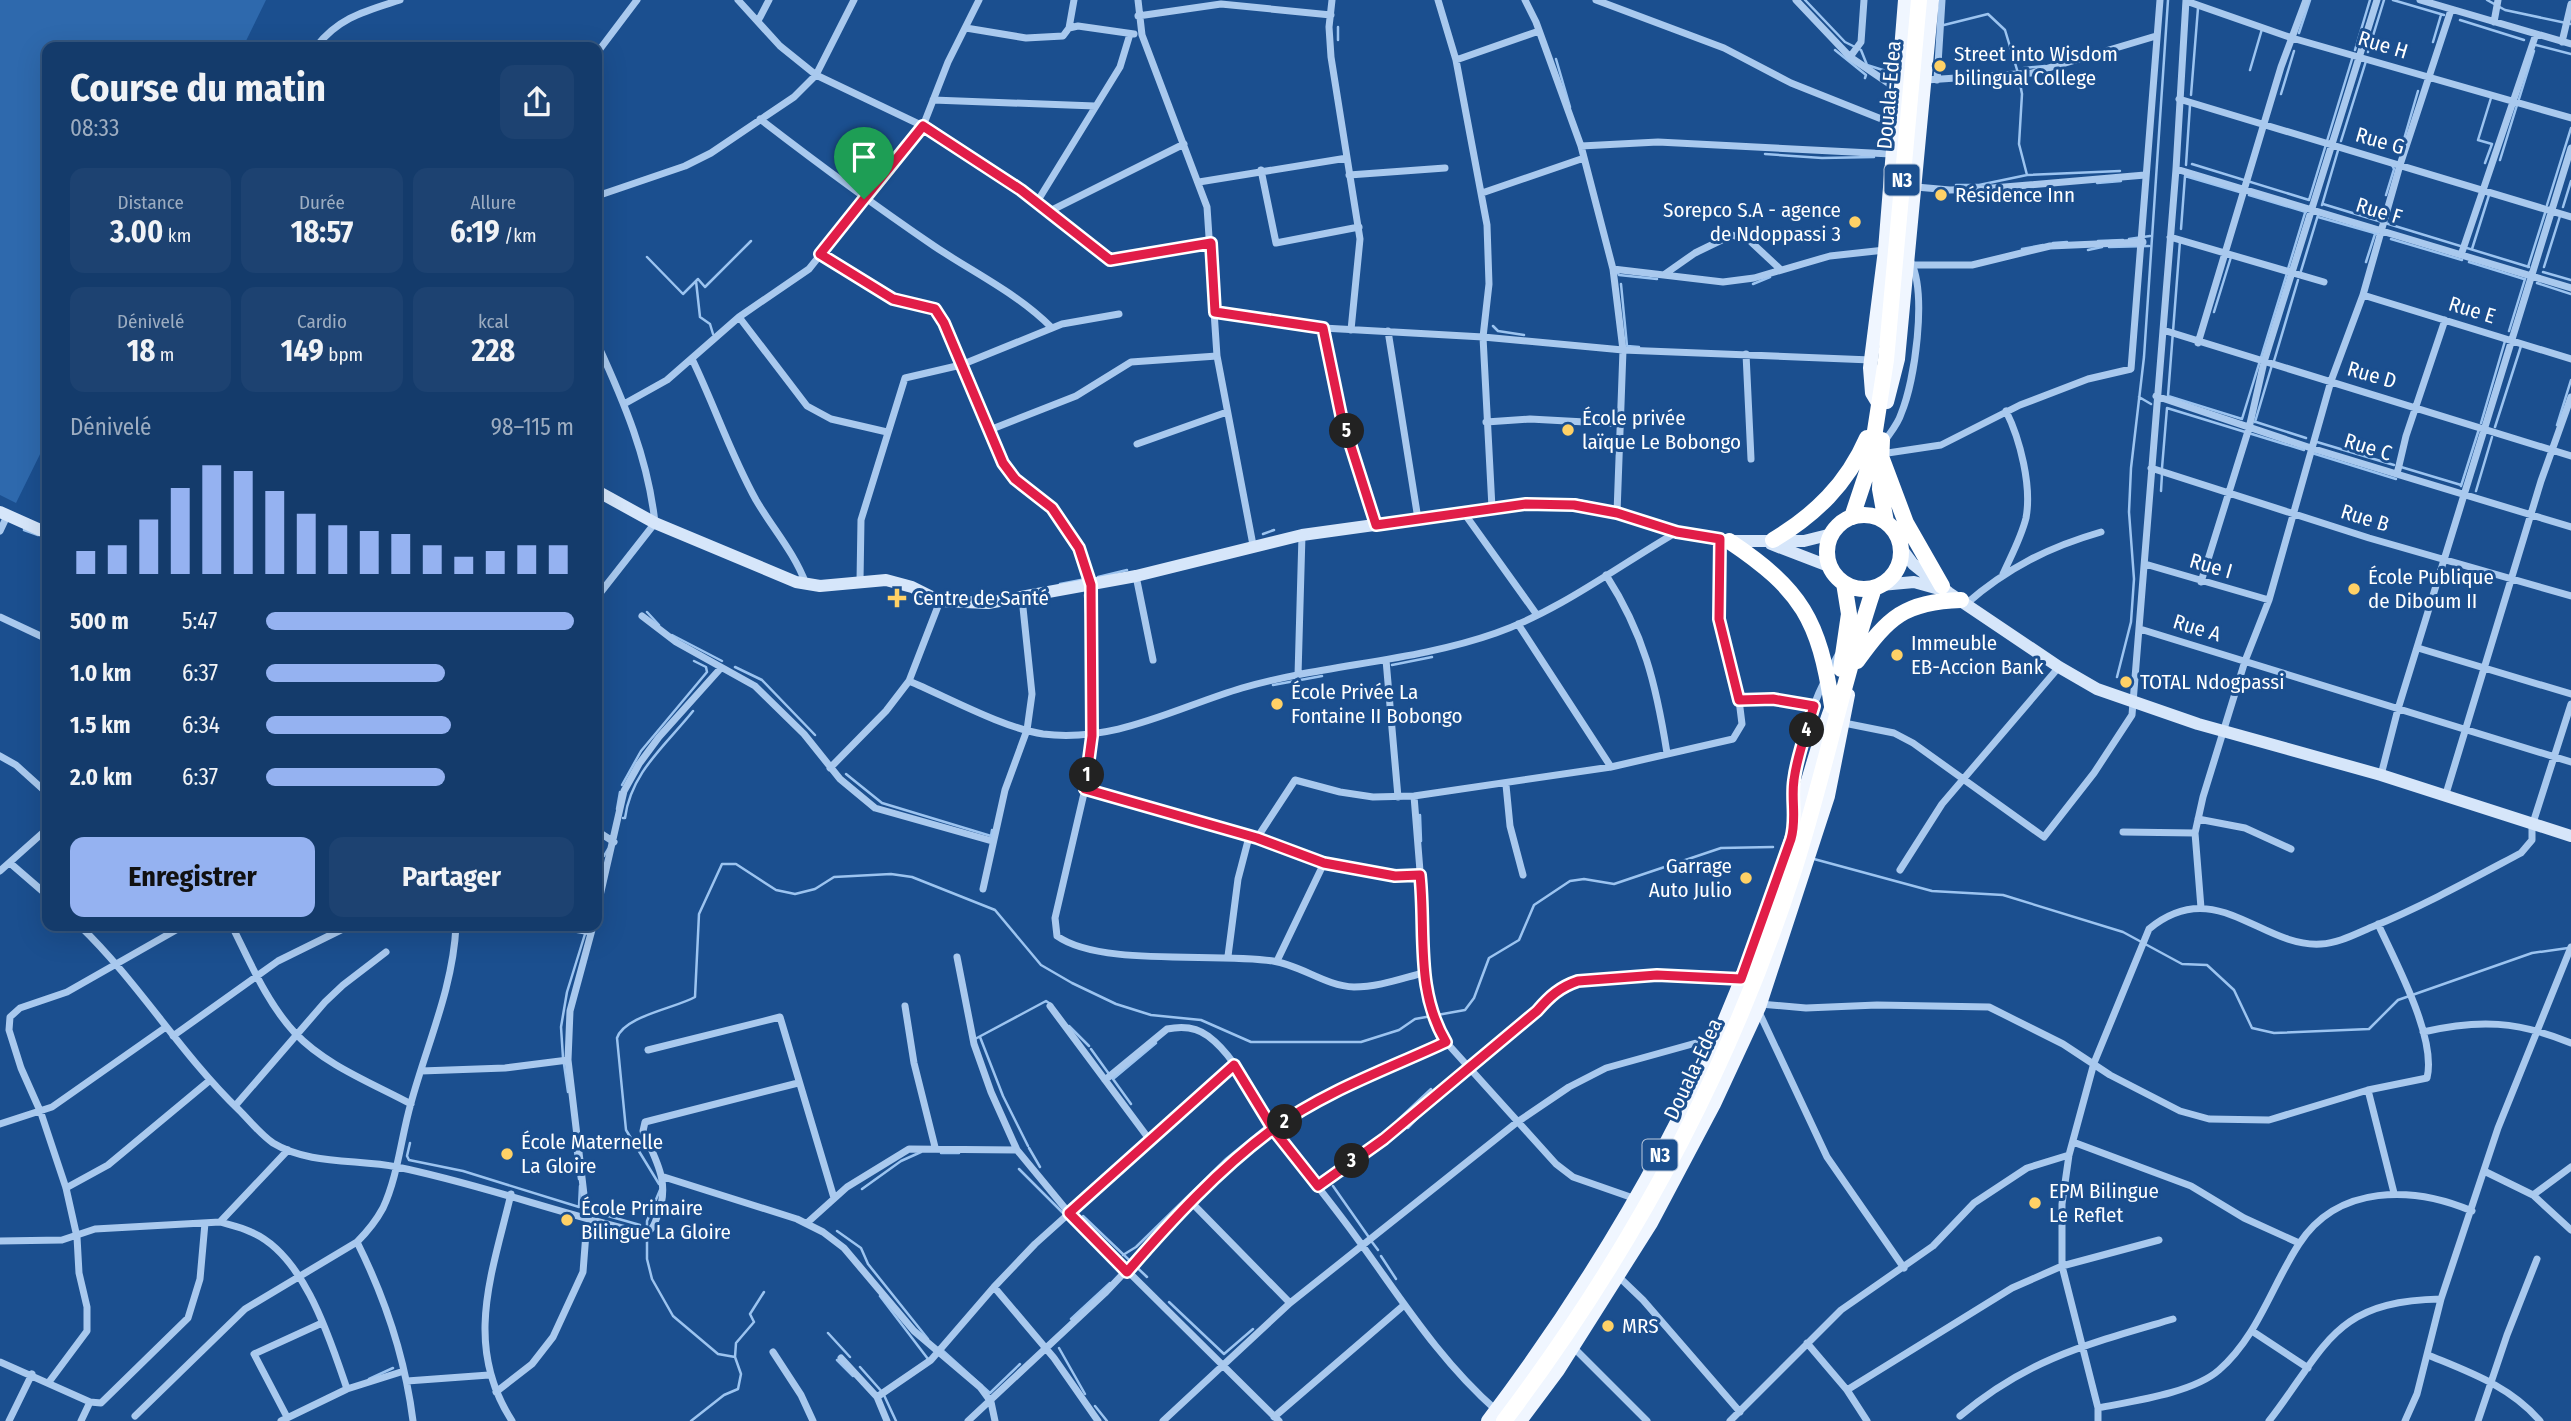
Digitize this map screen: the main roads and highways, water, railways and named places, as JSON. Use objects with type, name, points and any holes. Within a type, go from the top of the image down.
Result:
[{"type":"highway","name":"Douala-Edea","points":[[1886,522],[1880,489],[1882,452],[1879,360],[1919,0]]},
{"type":"highway","name":"Douala-Edea","points":[[1852,517],[1870,463],[1880,408]]},
{"type":"highway","points":[[1768,541],[1805,521],[1839,486],[1858,458],[1880,408]]},
{"type":"highway","points":[[1852,669],[1880,630],[1899,613],[1954,596],[1906,523],[1882,452]]},
{"type":"highway","points":[[1877,586],[1856,588],[1844,583],[1831,567],[1828,547],[1832,534],[1852,517],[1872,515],[1886,522]]},
{"type":"highway","name":"N3","points":[[1877,586],[1898,566],[1901,548],[1896,533],[1886,522]]},
{"type":"highway","points":[[1724,540],[1756,559],[1795,596],[1808,613],[1818,638],[1832,706]]},
{"type":"highway","name":"Douala-Edea","points":[[1830,737],[1832,706],[1847,640],[1849,614],[1844,583]]},
{"type":"highway","name":"Douala-Edea","points":[[1496,1417],[1594,1295],[1698,1112],[1746,1004],[1780,910],[1877,586]]},
{"type":"main road","points":[[1879,360],[1891,154],[1905,0]]},
{"type":"main road","points":[[1880,408],[1898,359],[1916,187],[1931,80],[1932,0]]},
{"type":"main road","points":[[602,497],[655,523],[806,584],[820,586],[886,580],[912,587],[940,601],[988,603],[1136,576],[1302,535],[1526,504],[1574,505],[1617,513],[1677,532],[1724,540],[1804,541],[1832,534]]},
{"type":"main road","points":[[4,514],[42,531]]},
{"type":"main road","points":[[1768,541],[1831,567]]},
{"type":"main road","points":[[1901,548],[1913,564],[1954,596],[2059,667],[2097,689],[2135,704],[2381,775],[2532,826],[2571,836]]},
{"type":"main road","points":[[1877,586],[1914,582],[1954,596]]},
{"type":"main road","name":"N3","points":[[1524,1420],[1619,1277],[1714,1104],[1759,1007],[1804,874],[1844,723],[1852,669]]},
{"type":"main road","name":"N3","points":[[1496,1417],[1564,1316],[1636,1199],[1678,1119],[1741,979],[1795,824],[1832,706]]},
{"type":"waterway","points":[[1805,0],[1845,42],[1861,50],[1867,65],[1886,71]]},
{"type":"waterway","points":[[2117,677],[2131,622],[2134,579],[2129,512],[2131,468],[2144,357],[2168,0]]},
{"type":"waterway","points":[[2299,33],[2310,0]]},
{"type":"waterway","points":[[2355,50],[2370,0]]},
{"type":"waterway","points":[[2368,52],[2384,0]]},
{"type":"waterway","points":[[2393,0],[2444,15]]},
{"type":"waterway","points":[[2487,0],[2505,10],[2571,24]]},
{"type":"waterway","points":[[2191,95],[2198,8]]},
{"type":"waterway","points":[[1944,25],[1988,14],[2005,30],[2018,73]]},
{"type":"waterway","points":[[2433,42],[2441,15]]},
{"type":"waterway","points":[[2460,20],[2524,40]]},
{"type":"waterway","points":[[1338,27],[1338,40]]},
{"type":"waterway","points":[[2250,70],[2262,29]]},
{"type":"waterway","points":[[2536,45],[2571,54]]},
{"type":"waterway","points":[[1835,50],[1866,75],[1865,78]]},
{"type":"waterway","points":[[2281,94],[2294,51]]},
{"type":"waterway","points":[[2519,99],[2534,51]]},
{"type":"waterway","points":[[2192,164],[2309,200],[2353,56]]},
{"type":"waterway","points":[[1556,59],[1570,107]]},
{"type":"waterway","points":[[2341,141],[2366,61]]},
{"type":"waterway","points":[[2024,68],[2045,66]]},
{"type":"waterway","points":[[2019,78],[2022,94],[2019,144],[2027,175]]},
{"type":"waterway","points":[[2402,146],[2418,91]]},
{"type":"waterway","points":[[2485,163],[2492,144],[2478,140],[2491,98]]},
{"type":"waterway","points":[[2186,165],[2190,105]]},
{"type":"waterway","points":[[2500,160],[2517,105]]},
{"type":"waterway","points":[[2547,205],[2571,128]]},
{"type":"waterway","points":[[2322,205],[2339,147]]},
{"type":"waterway","points":[[1765,154],[1822,158],[1874,157]]},
{"type":"waterway","points":[[2386,195],[2394,169],[2392,165]]},
{"type":"waterway","points":[[1956,185],[1979,185],[2027,175],[2120,171]]},
{"type":"waterway","points":[[2185,176],[2243,193]]},
{"type":"waterway","points":[[2181,229],[2185,176]]},
{"type":"waterway","points":[[2097,183],[2121,181]]},
{"type":"waterway","points":[[2563,207],[2571,181]]},
{"type":"waterway","points":[[2249,195],[2306,212]]},
{"type":"waterway","points":[[2472,249],[2489,195]]},
{"type":"waterway","points":[[2323,204],[2529,267]]},
{"type":"waterway","points":[[2528,267],[2546,210]]},
{"type":"waterway","points":[[2288,269],[2305,213]]},
{"type":"waterway","points":[[2301,271],[2318,215]]},
{"type":"waterway","points":[[2544,267],[2560,216]]},
{"type":"waterway","points":[[2318,217],[2378,234]]},
{"type":"waterway","points":[[2366,262],[2375,234]]},
{"type":"waterway","points":[[2129,239],[2150,236]]},
{"type":"waterway","points":[[2391,239],[2462,260]]},
{"type":"waterway","points":[[2098,241],[2123,240]]},
{"type":"waterway","points":[[696,281],[698,279],[705,287],[751,241]]},
{"type":"waterway","points":[[2180,241],[2168,396],[2242,419],[2287,273]]},
{"type":"waterway","points":[[2053,243],[2067,242]]},
{"type":"waterway","points":[[2022,249],[2043,245]]},
{"type":"waterway","points":[[2109,247],[2149,246]]},
{"type":"waterway","points":[[2088,250],[2102,247]]},
{"type":"waterway","points":[[647,257],[683,294],[696,281]]},
{"type":"waterway","points":[[2214,312],[2231,257]]},
{"type":"waterway","points":[[2469,262],[2524,279]]},
{"type":"waterway","points":[[854,269],[871,281]]},
{"type":"waterway","points":[[1617,271],[1619,275],[1657,279]]},
{"type":"waterway","points":[[2543,272],[2571,280]]},
{"type":"waterway","points":[[1753,284],[1770,277]]},
{"type":"waterway","points":[[2509,331],[2525,279]]},
{"type":"waterway","points":[[2274,361],[2298,280]]},
{"type":"waterway","points":[[696,281],[700,317],[710,324],[713,334]]},
{"type":"waterway","points":[[2537,283],[2571,294]]},
{"type":"waterway","points":[[1621,284],[1627,346],[1639,347]]},
{"type":"waterway","points":[[1493,326],[1498,331],[1524,335]]},
{"type":"waterway","points":[[2481,423],[2505,341]]},
{"type":"waterway","points":[[2495,427],[2521,346]]},
{"type":"waterway","points":[[2255,422],[2272,365]]},
{"type":"waterway","points":[[2557,425],[2571,380]]},
{"type":"waterway","points":[[2139,397],[2151,404]]},
{"type":"waterway","points":[[2162,468],[2167,408],[2304,450]]},
{"type":"waterway","points":[[2256,422],[2306,438]]},
{"type":"waterway","points":[[2461,486],[2479,429]]},
{"type":"waterway","points":[[2476,491],[2492,437]]},
{"type":"waterway","points":[[2317,442],[2394,465]]},
{"type":"waterway","points":[[2312,453],[2396,479]]},
{"type":"waterway","points":[[2401,467],[2461,485]]},
{"type":"waterway","points":[[2161,491],[2162,474]]},
{"type":"waterway","points":[[24,530],[38,535]]},
{"type":"waterway","points":[[1263,534],[1274,530]]},
{"type":"waterway","points":[[1098,577],[1127,570]]},
{"type":"waterway","points":[[1060,584],[1086,579]]},
{"type":"waterway","points":[[1085,595],[1088,641]]},
{"type":"waterway","points":[[647,612],[659,625]]},
{"type":"waterway","points":[[672,635],[722,661]]},
{"type":"waterway","points":[[1392,665],[1432,657]]},
{"type":"waterway","points":[[622,785],[641,751],[707,672],[706,667],[694,661]]},
{"type":"waterway","points":[[735,667],[762,680],[815,735]]},
{"type":"waterway","points":[[1273,685],[1322,676]]},
{"type":"waterway","points":[[623,818],[642,773],[693,711]]},
{"type":"waterway","points":[[846,774],[882,803],[991,836],[992,830]]},
{"type":"waterway","points":[[617,809],[620,792]]},
{"type":"waterway","points":[[1420,815],[1421,841]]},
{"type":"waterway","points":[[659,1184],[626,1130],[617,1038],[622,1030],[640,1018],[695,997],[699,914],[722,864],[736,864],[776,890],[795,894],[815,889],[834,877],[891,874],[912,877],[995,910],[1041,965],[1116,1004],[1151,1015],[1201,1020],[1251,1042],[1361,1042],[1399,1030],[1415,1019],[1465,1010],[1474,998],[1489,958],[1519,940],[1534,905],[1570,881],[1584,879],[1614,884],[1721,848],[1773,847]]},
{"type":"waterway","points":[[604,856],[608,849]]},
{"type":"waterway","points":[[1814,859],[1932,891],[2003,895],[2123,932],[2182,964],[2207,965],[2234,990],[2252,1028],[2274,1033],[2369,1029],[2398,1000],[2532,953],[2568,948]]},
{"type":"waterway","points":[[563,1058],[561,1027],[567,992],[585,934]]},
{"type":"waterway","points":[[975,1039],[1046,1001],[1052,1005]]},
{"type":"waterway","points":[[1069,1026],[1089,1046]]},
{"type":"waterway","points":[[980,1037],[1003,1096],[1028,1146]]},
{"type":"waterway","points":[[1131,1104],[1113,1079],[1156,1043]]},
{"type":"waterway","points":[[1091,1049],[1109,1074]]},
{"type":"waterway","points":[[564,1064],[568,1092]]},
{"type":"waterway","points":[[1399,1123],[1398,1120],[1431,1089]]},
{"type":"waterway","points":[[1408,1128],[1430,1105]]},
{"type":"waterway","points":[[1123,1255],[1136,1247],[1226,1159],[1264,1128]]},
{"type":"waterway","points":[[410,1143],[407,1156],[409,1160],[463,1171],[579,1207],[580,1186]]},
{"type":"waterway","points":[[1029,1148],[1040,1167]]},
{"type":"waterway","points":[[575,1151],[579,1179]]},
{"type":"waterway","points":[[862,1189],[901,1161],[921,1152]]},
{"type":"waterway","points":[[941,1153],[959,1153]]},
{"type":"waterway","points":[[1019,1169],[1080,1230]]},
{"type":"waterway","points":[[1333,1186],[1368,1236]]},
{"type":"waterway","points":[[660,1190],[647,1221],[647,1259],[652,1279],[673,1316],[718,1354],[735,1357]]},
{"type":"waterway","points":[[587,1210],[640,1225]]},
{"type":"waterway","points":[[1083,1216],[1147,1277]]},
{"type":"waterway","points":[[837,1231],[861,1248],[868,1264],[928,1339]]},
{"type":"waterway","points":[[1372,1242],[1378,1250]]},
{"type":"waterway","points":[[1381,1256],[1396,1279]]},
{"type":"waterway","points":[[1071,1319],[1110,1283]]},
{"type":"waterway","points":[[691,1421],[724,1395],[738,1389],[741,1374],[735,1357],[736,1343],[754,1322],[750,1314],[764,1292]]},
{"type":"waterway","points":[[880,1296],[928,1359]]},
{"type":"waterway","points":[[1169,1302],[1224,1354],[1253,1329]]},
{"type":"waterway","points":[[828,1333],[850,1357]]},
{"type":"waterway","points":[[1059,1348],[1085,1394]]},
{"type":"waterway","points":[[941,1349],[990,1393],[1020,1364]]},
{"type":"waterway","points":[[837,1360],[853,1376]]},
{"type":"waterway","points":[[860,1367],[883,1393],[896,1421]]},
{"type":"waterway","points":[[369,1379],[393,1368]]},
{"type":"waterway","points":[[1095,1406],[1107,1421]]},
{"type":"place","name":"Street into Wisdom bilingual College","points":[[1940,66]]},
{"type":"place","name":"Résidence Inn","points":[[1941,195]]},
{"type":"place","name":"Sorepco S.A - agence de Ndoppassi 3","points":[[1855,222]]},
{"type":"place","name":"École privée laïque Le Bobongo","points":[[1568,430]]},
{"type":"place","name":"École Publique de Diboum II","points":[[2354,589]]},
{"type":"place","name":"Centre de Santé","points":[[897,598]]},
{"type":"place","name":"Immeuble EB-Accion Bank","points":[[1897,655]]},
{"type":"place","name":"TOTAL Ndogpassi","points":[[2126,682]]},
{"type":"place","name":"École Privée La Fontaine II Bobongo","points":[[1277,704]]},
{"type":"place","name":"Garrage Auto Julio","points":[[1746,878]]},
{"type":"place","name":"École Maternelle La Gloire","points":[[507,1154]]},
{"type":"place","name":"EPM Bilingue Le Reflet","points":[[2035,1203]]},
{"type":"place","name":"École Primaire Bilingue La Gloire","points":[[567,1220]]},
{"type":"place","name":"MRS","points":[[1608,1326]]}]
